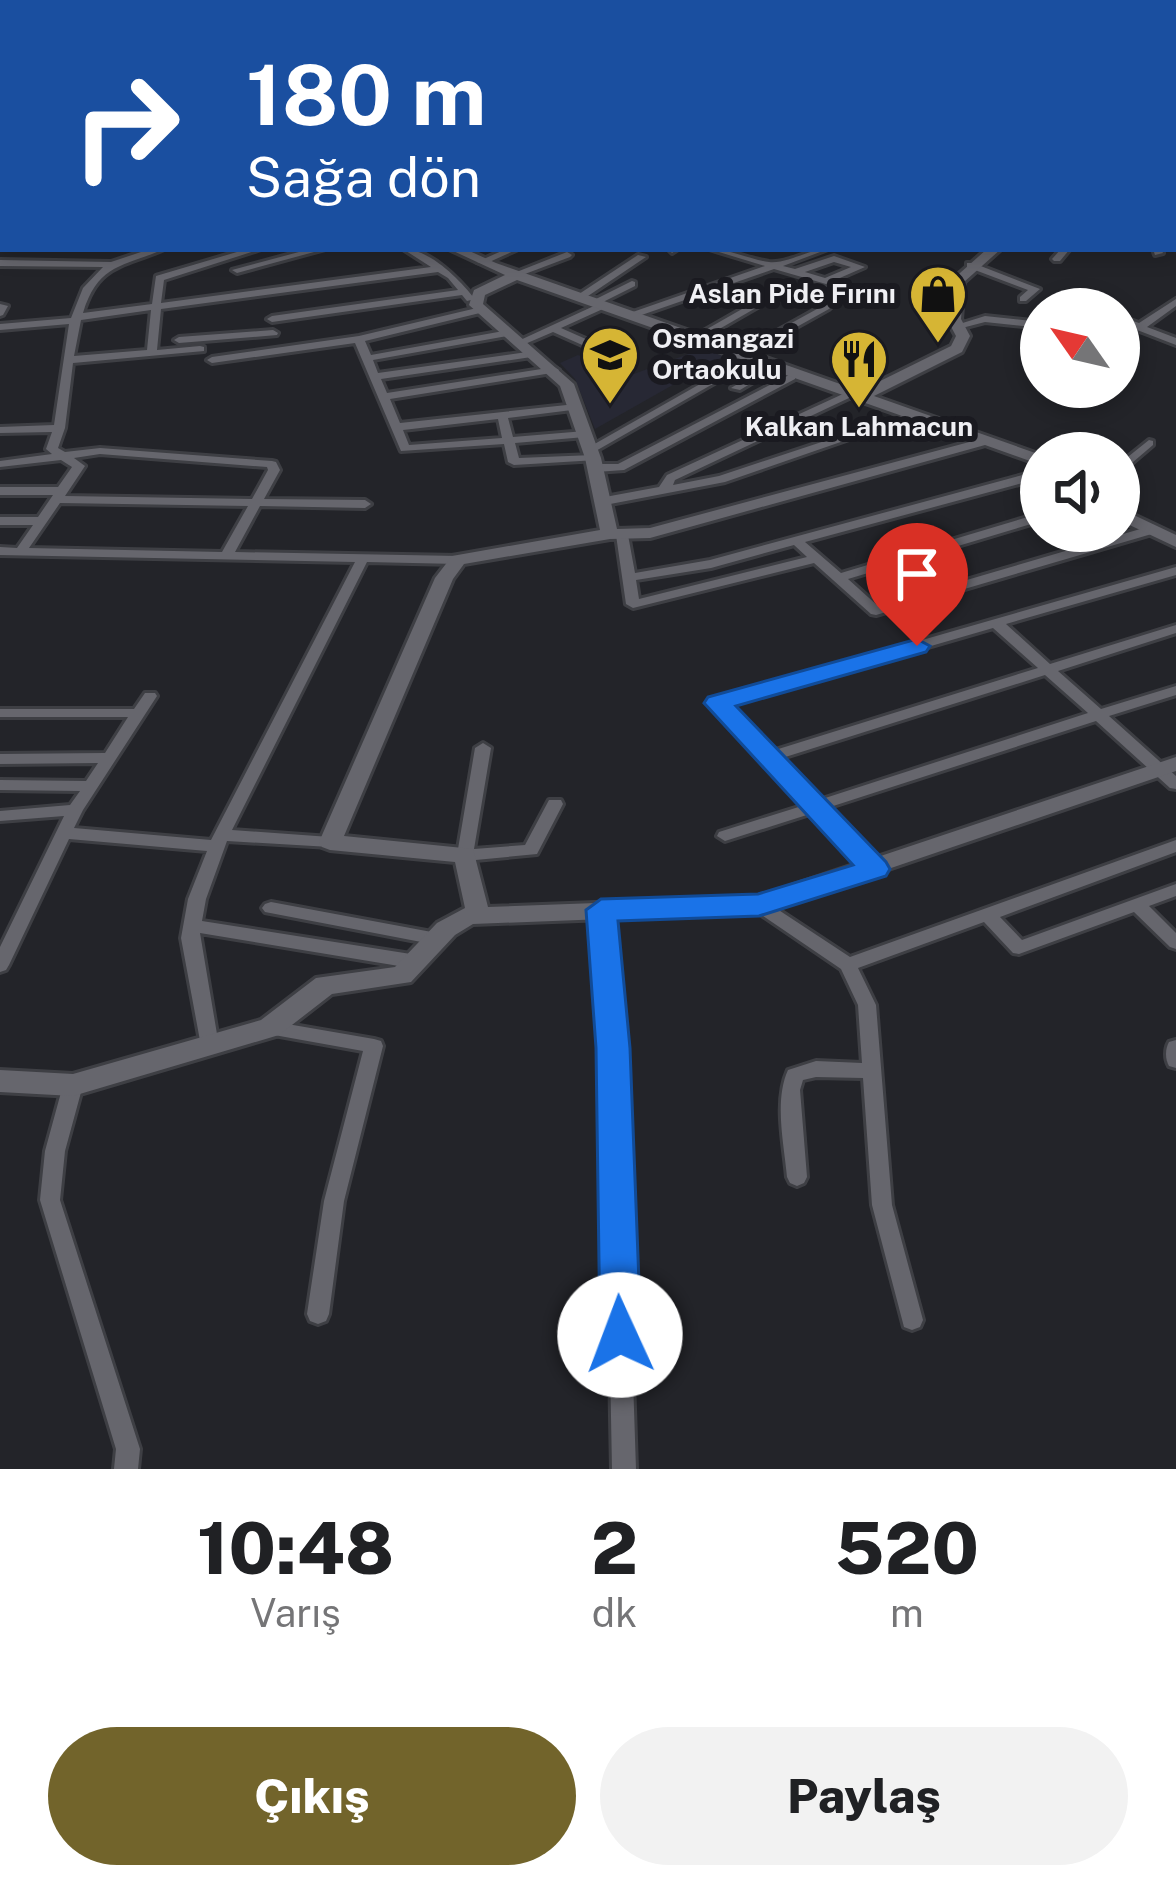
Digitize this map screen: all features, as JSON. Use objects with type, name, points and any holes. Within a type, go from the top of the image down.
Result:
[{"type":"street","points":[[20,552],[80,464],[52,449],[77,319],[95,277],[113,264],[151,252]]},
{"type":"street","points":[[152,347],[159,278],[251,252]]},
{"type":"street","points":[[278,252],[294,255]]},
{"type":"street","points":[[237,270],[308,252]]},
{"type":"street","points":[[412,252],[440,269],[554,370],[576,407],[633,604],[815,559]]},
{"type":"street","points":[[461,252],[1020,452]]},
{"type":"street","points":[[482,262],[507,252]]},
{"type":"street","points":[[723,252],[793,273],[826,281],[860,267],[834,259],[793,273]]},
{"type":"street","points":[[630,316],[814,252]]},
{"type":"street","points":[[865,395],[957,349],[963,336],[958,326],[958,281],[970,265],[990,252]]},
{"type":"street","points":[[1057,259],[1063,252]]},
{"type":"street","points":[[212,360],[359,339],[474,302],[479,293],[567,255]]},
{"type":"street","points":[[377,376],[521,343],[591,302],[641,257]]},
{"type":"street","points":[[229,258],[248,294]]},
{"type":"street","points":[[0,263],[113,264]]},
{"type":"street","points":[[970,265],[1032,288]]},
{"type":"street","points":[[0,327],[440,269]]},
{"type":"street","points":[[591,302],[632,284]]},
{"type":"street","points":[[304,286],[308,305]]},
{"type":"street","points":[[269,291],[275,352]]},
{"type":"street","points":[[698,338],[770,296]]},
{"type":"street","points":[[69,360],[273,326],[474,302]]},
{"type":"street","points":[[1140,327],[1176,302]]},
{"type":"street","points":[[502,415],[514,462],[591,452],[826,307]]},
{"type":"street","points":[[630,316],[698,338],[1020,464]]},
{"type":"street","points":[[958,326],[985,319],[1020,323]]},
{"type":"street","points":[[1140,327],[1176,342]]},
{"type":"street","points":[[553,328],[593,346]]},
{"type":"street","points":[[359,339],[405,449],[510,440],[591,452],[620,468],[791,377]]},
{"type":"street","points":[[369,358],[521,343]]},
{"type":"street","points":[[152,347],[200,349]]},
{"type":"street","points":[[736,388],[770,369]]},
{"type":"street","points":[[382,397],[554,370]]},
{"type":"street","points":[[662,490],[671,478],[845,396]]},
{"type":"street","points":[[398,427],[576,407]]},
{"type":"street","points":[[605,501],[779,462],[904,418]]},
{"type":"street","points":[[0,430],[59,428]]},
{"type":"street","points":[[1140,451],[1149,443]]},
{"type":"street","points":[[0,551],[458,560],[616,534],[650,533],[817,493],[977,445]]},
{"type":"street","points":[[740,446],[779,462]]},
{"type":"street","points":[[0,464],[100,451],[269,463],[274,470],[227,554]]},
{"type":"street","points":[[627,578],[711,564],[1020,480]]},
{"type":"street","points":[[0,490],[364,504]]},
{"type":"street","points":[[1140,508],[1176,526]]},
{"type":"street","points":[[0,521],[40,521]]},
{"type":"street","points":[[838,578],[1020,524]]},
{"type":"street","points":[[1140,524],[1176,542]]},
{"type":"street","points":[[795,540],[876,611],[1151,530]]},
{"type":"street","points":[[210,1046],[191,926],[219,841],[364,558]]},
{"type":"street","points":[[330,842],[444,578],[458,560]]},
{"type":"street","points":[[875,869],[718,703],[1176,572]]},
{"type":"street","points":[[998,624],[1170,773]]},
{"type":"street","points":[[772,756],[1176,629]]},
{"type":"street","points":[[725,836],[1176,690]]},
{"type":"street","points":[[0,965],[9,923],[107,758],[150,696]]},
{"type":"street","points":[[0,713],[138,713]]},
{"type":"street","points":[[478,914],[466,855],[483,748]]},
{"type":"street","points":[[0,759],[107,758]]},
{"type":"street","points":[[0,1081],[73,1085],[270,1028],[325,985],[347,979],[395,978],[456,922],[478,914],[759,905],[1170,773]]},
{"type":"street","points":[[0,785],[91,785]]},
{"type":"street","points":[[64,833],[330,842],[466,855],[531,850],[555,804]]},
{"type":"street","points":[[1,818],[75,810]]},
{"type":"street","points":[[848,965],[1176,845]]},
{"type":"street","points":[[988,915],[1019,948],[1176,890]]},
{"type":"street","points":[[759,905],[848,965],[867,1005],[882,1205],[912,1320]]},
{"type":"street","points":[[1138,905],[1176,943]]},
{"type":"street","points":[[271,908],[437,939]]},
{"type":"street","points":[[601,910],[613,1048],[624,1469]]},
{"type":"street","points":[[191,926],[417,962]]},
{"type":"street","points":[[270,1028],[374,1046],[334,1201],[318,1314]]},
{"type":"street","points":[[1176,1047],[1176,1061]]},
{"type":"street","points":[[797,1177],[790,1090],[795,1075],[816,1069],[869,1071]]},
{"type":"street","points":[[73,1085],[55,1151],[50,1200],[128,1449],[126,1469]]},
{"type":"shaded area","name":"Osmangazi Ortaokulu","points":[[702,349],[724,356],[595,429],[575,379],[560,363],[578,355],[631,375]]},
{"type":"place","name":"Aslan Pide Fırını","points":[[938,345]]},
{"type":"place","name":"Osmangazi Ortaokulu","points":[[610,406]]},
{"type":"place","name":"Kalkan Lahmacun","points":[[859,410]]},
{"type":"route","points":[[620,1335],[613,1048],[601,910],[759,905],[875,869],[718,703],[917,646]]}]
